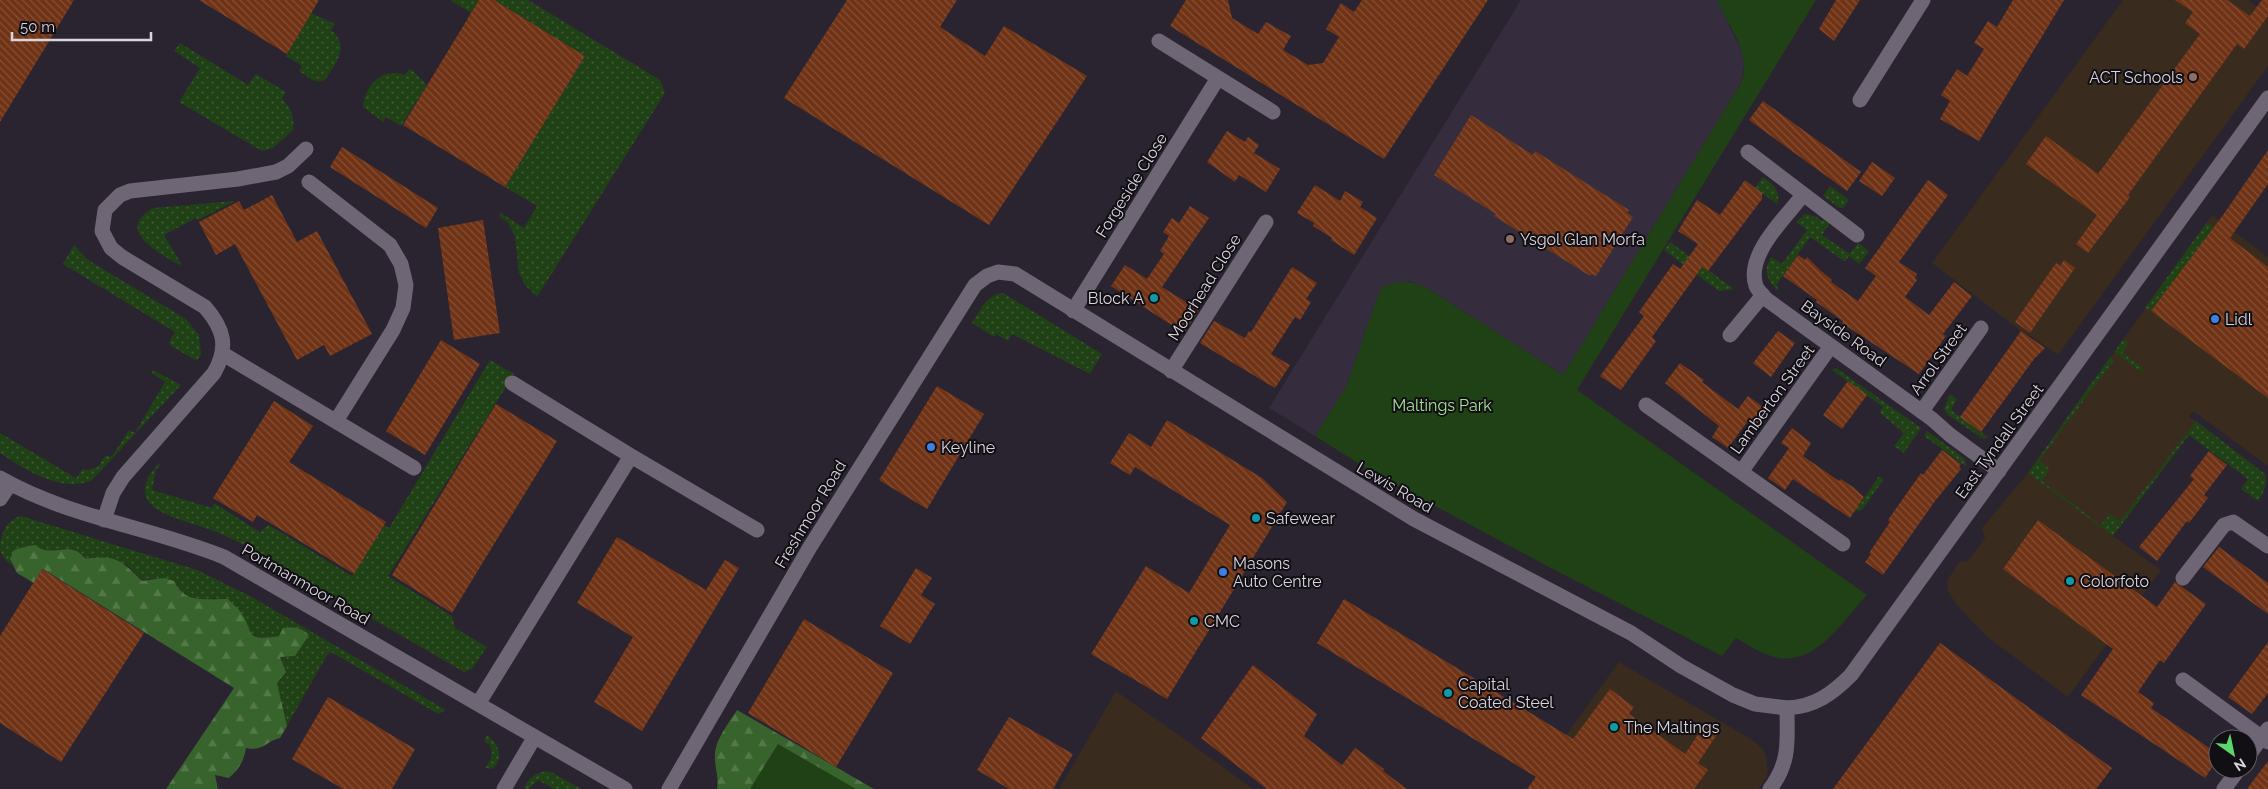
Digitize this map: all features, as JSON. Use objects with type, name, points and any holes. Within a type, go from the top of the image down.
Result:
[{"type":"street","points":[[1860,100],[1923,0]]},
{"type":"street","points":[[1159,41],[1273,112]]},
{"type":"street","name":"Forgeside Close","points":[[1073,310],[1218,78]]},
{"type":"street","name":"East Tyndall Street","points":[[1787,708],[1809,705],[1824,698],[1851,675],[2268,98]]},
{"type":"street","points":[[104,520],[112,493],[123,477],[214,373],[223,354],[224,340],[213,316],[205,307],[122,257],[111,248],[102,230],[105,210],[120,195],[130,191],[238,179],[276,172],[288,166],[306,149]]},
{"type":"street","points":[[1748,152],[1857,235]]},
{"type":"street","points":[[309,182],[390,246],[401,264],[406,285],[403,308],[393,330],[336,421]]},
{"type":"street","points":[[1730,335],[1763,295],[1756,287],[1754,269],[1758,253],[1804,195]]},
{"type":"street","name":"Moorhead Close","points":[[1171,372],[1266,222]]},
{"type":"street","name":"Lewis Road","points":[[998,272],[1015,274],[1171,372],[1377,497],[1631,633],[1714,685],[1755,704],[1787,708]]},
{"type":"street","name":"Freshmoor Road","points":[[669,789],[800,563],[934,348],[975,285],[987,276],[998,272]]},
{"type":"street","name":"Bayside Road","points":[[1763,295],[1922,411],[1999,471]]},
{"type":"street","name":"Arrol Street","points":[[1922,411],[1981,328]]},
{"type":"street","name":"Lamberton Street","points":[[1741,472],[1831,346]]},
{"type":"street","points":[[223,354],[336,421],[395,459],[414,468]]},
{"type":"street","points":[[512,382],[631,456],[757,530]]},
{"type":"street","name":"Lamberton Street","points":[[1646,405],[1843,544]]},
{"type":"street","points":[[478,704],[631,456]]},
{"type":"street","points":[[0,499],[5,481]]},
{"type":"street","name":"Portmanmoor Road","points":[[5,481],[40,499],[104,520],[171,538],[224,557],[625,789]]},
{"type":"street","points":[[2183,578],[2224,525],[2233,522],[2268,546]]},
{"type":"street","points":[[2183,680],[2266,736]]},
{"type":"street","points":[[1770,789],[1779,775],[1789,741],[1787,708]]},
{"type":"street","points":[[504,789],[534,738]]},
{"type":"shaded area","name":"Ysgol Glan Morfa","points":[[1521,0],[1717,0],[1742,52],[1744,65],[1741,83],[1563,375],[1427,288],[1410,281],[1382,287],[1347,385],[1315,436],[1269,408]]},
{"type":"shaded area","points":[[2123,0],[2248,0],[2268,14],[2268,66],[2058,355],[2028,334],[2025,334],[1932,263]]},
{"type":"shaded area","points":[[2212,215],[2268,257],[2268,466],[2193,411],[2189,416],[2197,423],[2113,536],[2161,570],[2068,697],[1986,636],[1956,604],[1948,591],[1947,581],[1959,562],[1968,561],[1985,538],[1982,528],[2028,473]]},
{"type":"shaded area","name":"The Maltings","points":[[1619,662],[1751,739],[1762,748],[1766,755],[1768,771],[1759,789],[1527,789]]},
{"type":"shaded area","points":[[1116,691],[1190,743],[1253,789],[1059,789]]},
{"type":"green space","points":[[450,0],[479,0],[471,13]]},
{"type":"green space","points":[[494,0],[528,0],[660,80],[665,93],[537,297],[525,285],[519,273],[515,236],[508,223],[499,216],[501,213],[524,228],[537,206],[505,187],[585,56]]},
{"type":"green space","name":"Maltings Park","points":[[1717,0],[1816,0],[1577,390],[1867,595],[1829,638],[1806,654],[1793,658],[1779,658],[1768,655],[1736,638],[1722,656],[1549,567],[1372,472],[1315,436],[1347,385],[1382,287],[1395,283],[1410,282],[1427,288],[1563,375],[1741,83],[1744,72],[1741,50]]},
{"type":"green space","points":[[311,13],[335,24],[331,30],[337,36],[341,48],[337,61],[325,80],[318,82],[305,76],[299,71],[302,66],[286,56]]},
{"type":"green space","points":[[180,43],[248,85],[256,74],[286,92],[282,99],[292,113],[293,130],[273,148],[262,151],[179,102],[200,68],[174,51]]},
{"type":"green space","points":[[410,68],[427,85],[401,126],[386,117],[383,122],[363,107],[367,92],[376,80],[389,74],[405,75]]},
{"type":"green space","points":[[1763,177],[1773,185],[1777,192],[1777,204],[1755,188]]},
{"type":"green space","points":[[1830,186],[1849,200],[1843,208],[1840,208],[1823,196]]},
{"type":"green space","points":[[235,201],[198,220],[196,218],[164,235],[182,265],[174,262],[147,244],[139,233],[139,221],[144,214],[153,208]]},
{"type":"green space","points":[[1805,214],[1815,216],[1822,221],[1824,219],[1830,223],[1822,235],[1850,254],[1858,243],[1869,251],[1859,264],[1849,256],[1845,262],[1810,237],[1777,284],[1778,291],[1767,275],[1767,266],[1771,257],[1782,264],[1807,230],[1796,222]]},
{"type":"green space","points":[[2207,222],[2214,227],[2151,311],[2145,308]]},
{"type":"green space","points":[[1670,242],[1734,289],[1719,291],[1664,250]]},
{"type":"green space","points":[[74,245],[88,260],[186,319],[199,335],[201,354],[197,361],[171,346],[169,342],[175,332],[63,264]]},
{"type":"green space","points":[[1003,293],[1102,354],[1090,374],[1012,334],[1008,341],[996,334],[994,337],[972,323],[988,300],[997,294]]},
{"type":"green space","points":[[2123,340],[2130,341],[2122,353],[2144,369],[2141,372],[2114,352]]},
{"type":"green space","points":[[2110,357],[2114,360],[2039,461],[2050,469],[2042,481],[2101,525],[2110,514],[2120,521],[2196,421],[2265,474],[2265,488],[2258,501],[2241,489],[2248,479],[2189,435],[2113,536],[2028,473]]},
{"type":"green space","points":[[490,360],[514,374],[388,576],[452,616],[455,628],[487,647],[472,669],[464,672],[247,546],[218,532],[167,515],[148,500],[145,491],[148,478],[159,463],[161,464],[156,470],[152,490],[212,508],[214,503],[260,532],[269,525],[352,576],[384,525],[389,528]]},
{"type":"green space","points":[[1836,368],[1921,428],[1904,453],[1894,446],[1904,433],[1879,412],[1883,407],[1832,370]]},
{"type":"green space","points":[[153,370],[181,385],[91,481],[67,484],[43,478],[0,453],[0,433],[76,478],[83,469],[87,470],[98,467],[106,455],[110,457],[113,455],[129,430],[135,433],[165,382],[152,373]]},
{"type":"green space","points":[[1950,394],[1957,399],[1951,410],[1988,437],[1983,439],[1948,415],[1944,409]]},
{"type":"green space","points":[[1927,431],[1964,458],[1967,467],[1924,436]]},
{"type":"green space","points":[[1879,476],[1884,479],[1862,510],[1855,511]]},
{"type":"green space","points":[[21,516],[197,570],[252,597],[446,710],[438,714],[331,652],[327,655],[287,726],[277,683],[282,678],[283,662],[280,657],[295,656],[279,636],[264,638],[253,635],[249,631],[247,624],[216,598],[196,600],[149,579],[142,581],[127,565],[95,558],[86,559],[62,549],[52,551],[41,550],[10,559],[12,567],[1,553],[1,539],[11,521]]},
{"type":"green space","points":[[36,545],[51,551],[66,549],[79,552],[86,559],[112,558],[129,568],[142,581],[164,578],[174,581],[184,594],[197,599],[228,599],[244,617],[254,636],[279,636],[283,628],[297,628],[306,632],[309,635],[295,656],[280,657],[286,672],[277,683],[287,726],[280,738],[257,749],[246,748],[244,757],[236,771],[229,778],[215,775],[218,789],[166,789],[234,688],[43,569],[34,583],[17,573],[10,559],[14,550]]},
{"type":"green space","points":[[737,710],[874,789],[717,789],[715,751],[723,732]]},
{"type":"green space","points":[[487,735],[495,742],[499,751],[498,760],[493,769],[485,768],[491,759],[492,751],[489,744],[484,742]]},
{"type":"green space","points":[[778,744],[856,789],[750,789]]},
{"type":"green space","points":[[546,771],[581,789],[554,789],[538,780],[528,789],[524,788],[533,776]]},
{"type":"building","points":[[0,0],[74,0],[0,122]]},
{"type":"building","points":[[199,0],[319,0],[287,54]]},
{"type":"building","points":[[479,0],[494,0],[585,56],[505,187],[403,125]]},
{"type":"building","points":[[847,0],[957,0],[940,27],[985,56],[1004,26],[1087,76],[989,225],[784,98]]},
{"type":"building","points":[[1186,0],[1228,0],[1232,18],[1258,34],[1266,22],[1291,36],[1283,50],[1308,65],[1323,63],[1339,37],[1326,29],[1341,3],[1354,12],[1362,0],[1488,0],[1384,159],[1170,26]]},
{"type":"building","points":[[1836,0],[1860,0],[1834,41],[1819,29]]},
{"type":"building","points":[[2013,0],[2064,0],[1979,141],[1940,119],[1950,101],[1941,95],[1957,69],[1967,76],[1984,49],[1974,43],[1988,21],[1997,27]]},
{"type":"building","points":[[2175,0],[2227,0],[2250,16],[2262,0],[2268,0],[2268,16],[2244,49],[2237,44],[2128,195],[2130,197],[2088,253],[2076,244],[2097,215],[2026,164],[2046,136],[2098,174],[2200,34],[2185,23],[2193,12]]},
{"type":"building","points":[[1763,101],[1861,172],[1847,191],[1749,120]]},
{"type":"building","points":[[1471,115],[1533,155],[1535,151],[1629,210],[1627,213],[1633,217],[1596,276],[1592,274],[1590,276],[1494,216],[1496,214],[1434,175]]},
{"type":"building","points":[[1227,131],[1245,142],[1248,137],[1259,145],[1254,153],[1280,169],[1266,192],[1239,175],[1235,182],[1207,162]]},
{"type":"building","points":[[342,147],[438,208],[426,228],[330,167]]},
{"type":"building","name":"Lidl","points":[[2268,150],[2268,184],[2230,238],[2268,267],[2268,398],[2151,311],[2223,215]]},
{"type":"building","points":[[1872,162],[1895,178],[1882,196],[1859,181]]},
{"type":"building","points":[[1745,180],[1762,193],[1762,199],[1708,271],[1702,267],[1652,337],[1656,341],[1621,390],[1600,376],[1644,316],[1639,312],[1673,264],[1680,269],[1698,244],[1678,231],[1697,200],[1720,215]]},
{"type":"building","points":[[1928,180],[1948,195],[1899,262],[1917,274],[1915,278],[1917,280],[1905,297],[1929,315],[1954,282],[1972,296],[1943,334],[1946,336],[1919,374],[1842,323],[1843,321],[1816,302],[1817,300],[1783,276],[1798,255],[1805,260],[1807,257],[1832,280],[1831,282],[1858,301],[1876,276],[1865,268]]},
{"type":"building","points":[[1315,185],[1340,201],[1345,191],[1363,202],[1360,207],[1377,218],[1354,255],[1313,226],[1314,223],[1297,213]]},
{"type":"building","points":[[272,195],[297,242],[317,231],[372,334],[330,356],[324,345],[297,360],[235,244],[216,255],[199,222],[239,201],[244,210]]},
{"type":"building","points":[[1190,206],[1209,218],[1162,287],[1199,310],[1184,333],[1111,286],[1125,265],[1147,279],[1164,254],[1160,251],[1169,236],[1163,232],[1172,218],[1179,223]]},
{"type":"building","points":[[483,220],[500,333],[454,340],[438,228]]},
{"type":"building","points":[[2064,260],[2075,268],[2030,333],[2015,322],[2056,263],[2060,266]]},
{"type":"building","points":[[1292,267],[1317,283],[1306,299],[1311,302],[1300,320],[1295,317],[1271,354],[1290,365],[1275,388],[1200,343],[1214,321],[1245,338],[1249,331],[1251,332]]},
{"type":"building","points":[[1778,331],[1795,343],[1771,377],[1753,363]]},
{"type":"building","points":[[2021,331],[2045,348],[2034,359],[1981,432],[1960,417]]},
{"type":"building","points":[[441,340],[480,364],[425,455],[386,431]]},
{"type":"building","points":[[1680,363],[1704,380],[1702,382],[1738,409],[1748,396],[1767,410],[1755,427],[1747,422],[1728,448],[1712,437],[1719,426],[1665,383]]},
{"type":"building","points":[[1848,381],[1867,395],[1842,429],[1823,415]]},
{"type":"building","name":"Keyline","points":[[937,386],[984,414],[927,509],[879,480]]},
{"type":"building","points":[[274,401],[313,426],[289,462],[386,522],[354,574],[257,515],[253,522],[213,498]]},
{"type":"building","points":[[496,404],[557,441],[452,613],[392,575]]},
{"type":"building","points":[[1167,420],[1262,478],[1287,502],[1167,699],[1091,654],[1146,566],[1189,593],[1230,525],[1135,467],[1130,475],[1110,463],[1129,433],[1151,447]]},
{"type":"building","points":[[1792,428],[1811,443],[1803,456],[1839,481],[1841,479],[1853,487],[1864,497],[1850,518],[1793,479],[1785,490],[1768,478],[1789,448],[1781,443]]},
{"type":"building","points":[[1942,450],[1961,464],[1959,467],[1961,469],[1935,501],[1883,575],[1865,562],[1871,554],[1869,553],[1890,522],[1888,520],[1921,473],[1923,475]]},
{"type":"building","points":[[2209,451],[2227,465],[2204,495],[2208,498],[2189,523],[2187,521],[2157,561],[2139,547],[2194,479],[2190,476]]},
{"type":"building","points":[[2038,520],[2157,607],[2175,582],[2206,604],[2164,663],[2160,660],[2138,692],[2154,703],[2151,708],[2208,747],[2208,774],[2205,778],[2081,695],[2113,649],[2003,569]]},
{"type":"building","points":[[617,537],[706,590],[725,560],[739,568],[642,731],[594,702],[633,637],[577,603]]},
{"type":"building","points":[[2219,547],[2268,583],[2268,614],[2203,567]]},
{"type":"building","points":[[916,568],[932,578],[921,595],[935,604],[910,644],[880,626]]},
{"type":"building","points":[[42,569],[144,633],[61,762],[0,723],[0,636]]},
{"type":"building","points":[[1344,599],[1573,739],[1610,689],[1634,707],[1629,714],[1685,754],[1705,724],[1718,733],[1698,763],[1708,770],[1694,789],[1527,789],[1536,777],[1317,643]]},
{"type":"building","points":[[804,619],[893,673],[836,767],[748,713]]},
{"type":"building","points":[[2268,642],[2268,693],[2252,714],[2228,697]]},
{"type":"building","points":[[1940,643],[2112,768],[2096,789],[1833,789]]},
{"type":"building","points":[[1253,665],[1317,714],[1304,736],[1342,765],[1355,748],[1407,789],[1267,789],[1201,738]]},
{"type":"building","points":[[328,697],[415,749],[392,789],[343,789],[292,759]]},
{"type":"building","points":[[1009,717],[1073,754],[1053,789],[1009,789],[977,770]]},
{"type":"building","points":[[2268,761],[2268,789],[2247,789],[2254,779],[2258,779],[2258,774]]},
{"type":"place","name":"ACT Schools","points":[[2193,77]]},
{"type":"place","name":"Ysgol Glan Morfa","points":[[1510,239]]},
{"type":"place","name":"Block A","points":[[1154,298]]},
{"type":"place","name":"Lidl","points":[[2215,319]]},
{"type":"place","name":"Keyline","points":[[931,447]]},
{"type":"place","name":"Safewear","points":[[1256,518]]},
{"type":"place","name":"Masons Auto Centre","points":[[1223,572]]},
{"type":"place","name":"Colorfoto","points":[[2070,581]]},
{"type":"place","name":"CMC","points":[[1194,621]]},
{"type":"place","name":"Capital Coated Steel","points":[[1448,693]]},
{"type":"place","name":"The Maltings","points":[[1614,727]]}]
